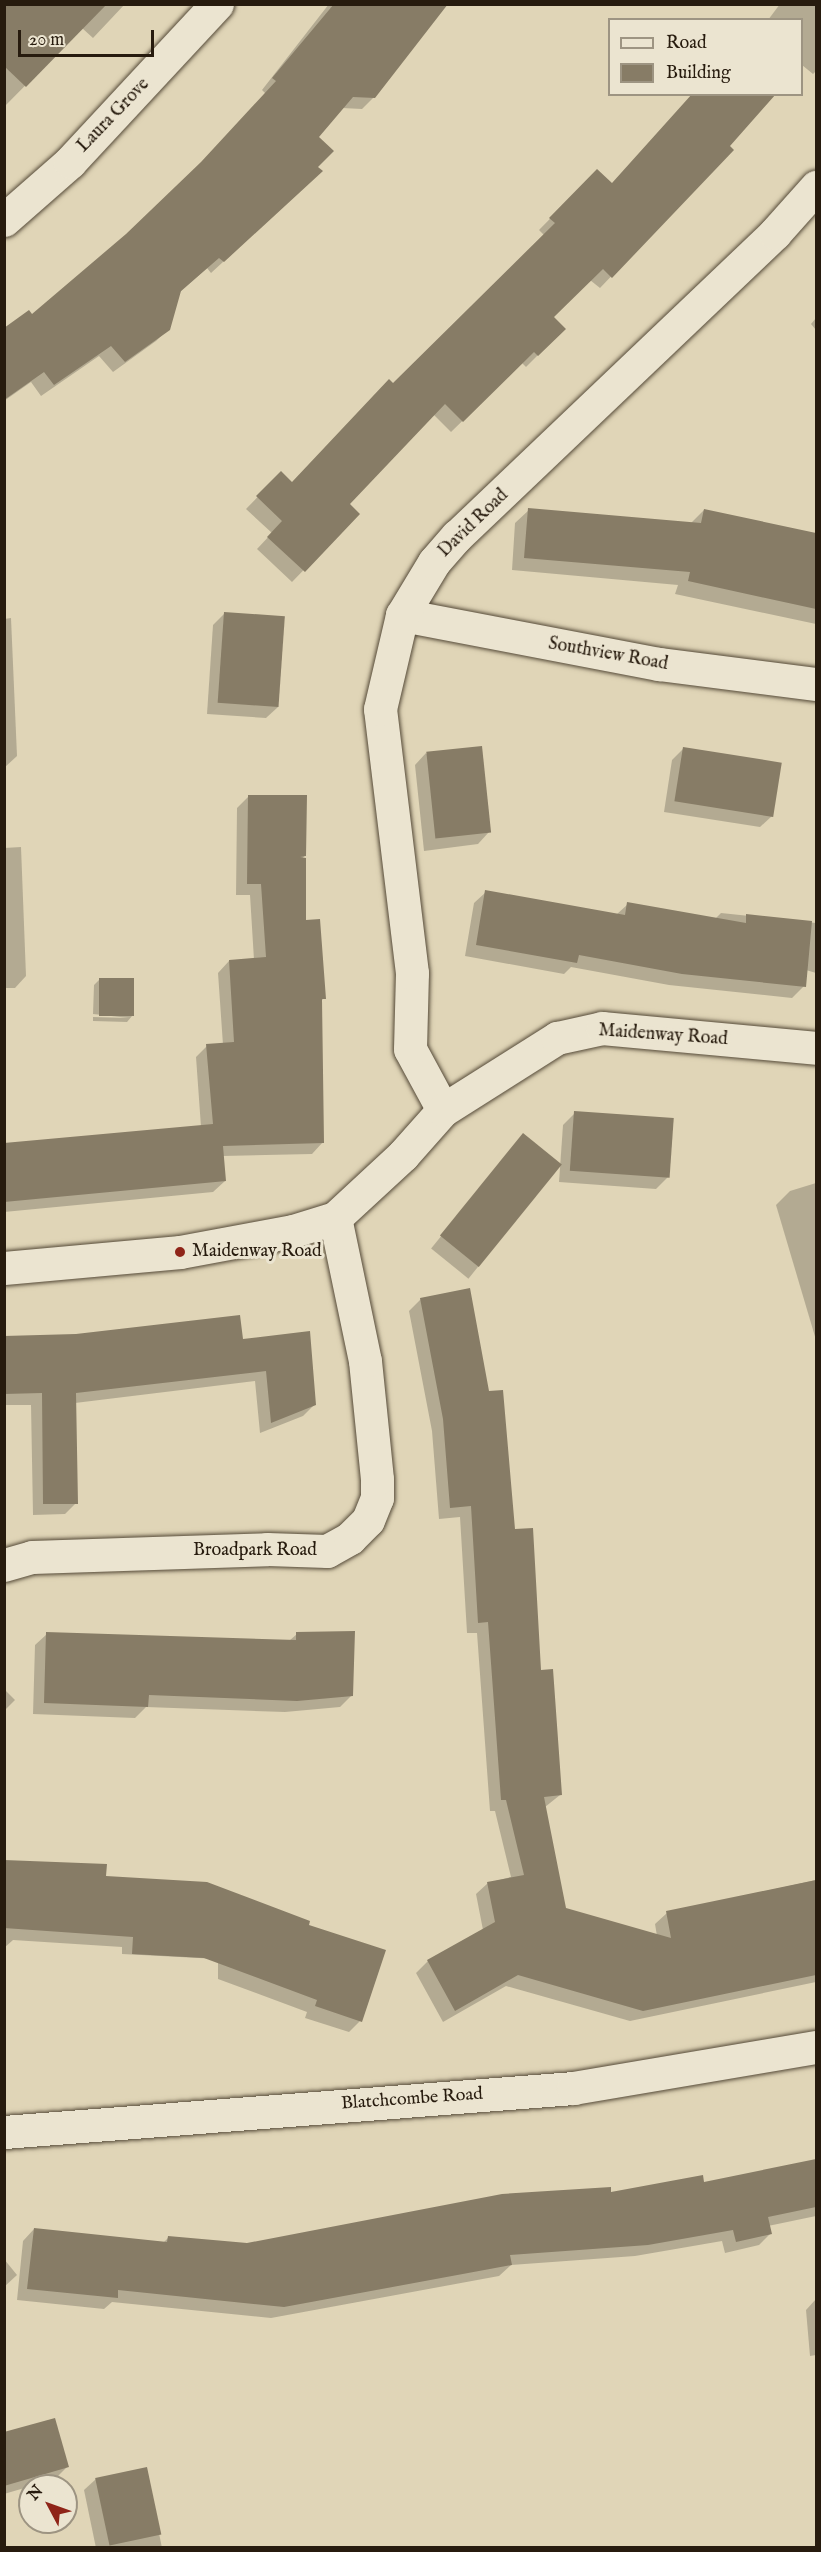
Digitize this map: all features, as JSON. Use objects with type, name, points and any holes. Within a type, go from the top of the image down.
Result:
[{"type":"street","name":"Laura Grove","points":[[4,220],[70,162],[217,4]]},
{"type":"street","name":"David Road","points":[[443,1110],[410,1049],[412,973],[380,709],[402,615],[434,562],[457,536],[775,233],[816,187]]},
{"type":"street","name":"Southview Road","points":[[402,615],[659,664],[816,684]]},
{"type":"street","name":"Maidenway Road","points":[[4,1268],[180,1252],[293,1231],[335,1218],[403,1155],[443,1110],[557,1038],[602,1028],[816,1048]]},
{"type":"street","name":"Broadpark Road","points":[[4,1565],[32,1557],[267,1549],[327,1551],[350,1538],[368,1520],[377,1498],[378,1479],[365,1361],[335,1218]]},
{"type":"street","name":"Blatchcombe Road","points":[[4,2132],[573,2088],[816,2047]]},
{"type":"building","points":[[4,4],[107,4],[26,87],[4,66]]},
{"type":"building","points":[[334,4],[448,4],[375,98],[353,97],[319,137],[334,151],[318,167],[323,171],[224,262],[219,258],[181,291],[170,330],[125,362],[111,346],[54,385],[44,372],[4,400],[4,328],[29,310],[32,314],[126,234],[201,162],[276,81],[272,78]]},
{"type":"building","points":[[690,96],[774,96],[730,146],[734,150],[612,278],[603,269],[554,317],[566,329],[538,356],[534,352],[463,422],[445,404],[350,504],[360,514],[305,572],[267,537],[282,521],[256,496],[281,471],[292,482],[389,379],[393,383],[555,223],[549,218],[597,169],[612,183]]},
{"type":"building","points":[[528,508],[701,523],[704,509],[816,533],[816,609],[688,581],[690,572],[524,558]]},
{"type":"building","points":[[224,612],[285,616],[279,707],[218,703]]},
{"type":"building","points":[[482,746],[491,833],[435,838],[426,752]]},
{"type":"building","points":[[683,747],[782,763],[773,817],[674,801]]},
{"type":"building","points":[[248,795],[307,795],[306,856],[300,857],[306,858],[306,920],[320,919],[326,999],[322,999],[324,1143],[223,1146],[226,1181],[4,1202],[4,1143],[213,1124],[206,1044],[234,1042],[229,960],[266,957],[261,884],[247,884]]},
{"type":"building","points":[[485,890],[625,915],[627,902],[746,923],[746,914],[812,921],[806,987],[682,974],[579,955],[577,963],[476,945]]},
{"type":"building","points":[[99,978],[134,978],[134,1016],[99,1016]]},
{"type":"building","points":[[574,1111],[674,1118],[670,1178],[570,1171]]},
{"type":"building","points":[[523,1133],[562,1164],[479,1267],[440,1236]]},
{"type":"building","points":[[470,1288],[489,1391],[503,1390],[515,1529],[533,1528],[541,1670],[553,1669],[562,1795],[544,1797],[566,1908],[671,1938],[666,1911],[816,1880],[816,1975],[643,2011],[518,1975],[455,2011],[427,1960],[495,1922],[487,1882],[524,1875],[506,1800],[501,1800],[488,1622],[478,1623],[471,1506],[450,1508],[443,1419],[420,1298]]},
{"type":"building","points":[[240,1315],[243,1339],[310,1331],[316,1405],[271,1423],[266,1371],[76,1393],[78,1504],[43,1504],[42,1393],[4,1394],[4,1336],[76,1334]]},
{"type":"building","points":[[355,1631],[353,1696],[297,1701],[149,1695],[148,1707],[44,1703],[46,1632],[296,1640],[296,1632]]},
{"type":"building","points":[[4,1860],[107,1864],[106,1876],[207,1882],[310,1921],[309,1925],[386,1950],[362,2022],[315,2006],[317,2000],[204,1958],[132,1954],[133,1937],[4,1928]]},
{"type":"building","points":[[816,2159],[816,2207],[768,2217],[772,2234],[736,2242],[733,2230],[648,2245],[510,2255],[512,2265],[284,2307],[118,2290],[118,2298],[27,2289],[34,2228],[167,2242],[168,2236],[247,2243],[502,2194],[611,2187],[611,2192],[703,2175],[704,2182]]},
{"type":"building","points":[[55,2418],[69,2467],[45,2474],[18,2474],[18,2482],[4,2486],[4,2432]]},
{"type":"building","points":[[147,2467],[161,2534],[110,2546],[95,2478]]},
{"type":"place","name":"Maidenway Road","points":[[180,1252]]}]
